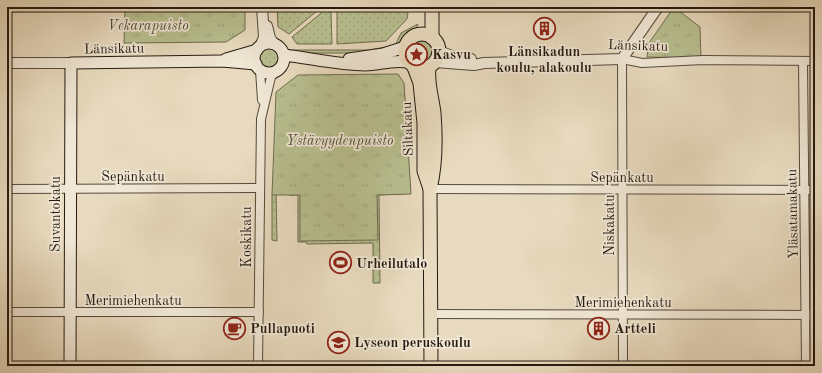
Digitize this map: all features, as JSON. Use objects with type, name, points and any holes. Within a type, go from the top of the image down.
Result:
[{"type":"main road","points":[[417,35],[422,22],[424,7]]},
{"type":"main road","points":[[432,7],[432,38]]},
{"type":"main road","points":[[281,64],[281,48],[274,44],[267,43],[258,48],[254,57],[258,67],[268,73],[281,64],[319,60],[366,65],[394,60],[424,68],[434,60],[436,41],[428,35],[417,35],[412,37],[405,47],[383,54],[332,61]]},
{"type":"main road","points":[[405,47],[406,58],[411,65]]},
{"type":"main road","name":"Länsikatu","points":[[222,60],[258,48]]},
{"type":"main road","name":"Länsikatu","points":[[71,63],[222,60],[258,67]]},
{"type":"main road","name":"Siltakatu","points":[[430,366],[430,189],[435,171],[435,148],[434,113],[428,74],[434,60]]},
{"type":"main road","name":"Suvantokatu","points":[[70,366],[71,63]]},
{"type":"main road","name":"Siltakatu","points":[[411,65],[420,83],[424,123],[424,171],[430,189]]},
{"type":"street","points":[[263,7],[270,38],[274,44]]},
{"type":"street","points":[[258,48],[264,36],[263,7]]},
{"type":"street","points":[[622,59],[658,7]]},
{"type":"street","name":"Länsikatu","points":[[434,60],[452,56],[484,62],[622,59],[642,63],[702,60],[815,61]]},
{"type":"street","name":"Niskakatu","points":[[622,59],[623,366]]},
{"type":"street","name":"Yläsatamakatu","points":[[803,62],[805,190],[811,315],[806,366]]},
{"type":"street","name":"Länsikatu","points":[[7,63],[71,63]]},
{"type":"street","name":"Koskikatu","points":[[262,108],[271,77],[281,64]]},
{"type":"street","name":"Koskikatu","points":[[258,67],[262,108],[259,188],[258,366]]},
{"type":"street","name":"Sepänkatu","points":[[7,189],[259,188]]},
{"type":"street","name":"Sepänkatu","points":[[430,189],[815,190]]},
{"type":"street","name":"Merimiehenkatu","points":[[7,312],[259,312]]},
{"type":"street","name":"Merimiehenkatu","points":[[430,314],[811,315]]},
{"type":"green space","points":[[7,7],[117,7],[117,11],[7,12]]},
{"type":"green space","name":"Vekarapuisto","points":[[125,7],[245,7],[245,30],[226,42],[124,43]]},
{"type":"green space","points":[[277,7],[322,7],[289,34],[278,27]]},
{"type":"green space","points":[[337,7],[404,7],[408,13],[407,19],[386,41],[337,44]]},
{"type":"green space","points":[[674,7],[700,27],[701,58],[647,57],[649,43]]},
{"type":"green space","points":[[325,10],[331,13],[332,44],[297,44],[292,37]]},
{"type":"green space","points":[[418,24],[409,37],[402,43],[395,46],[401,33]]},
{"type":"green space","points":[[422,41],[429,44],[432,51],[429,58],[422,61],[415,58],[412,51],[415,44]]},
{"type":"green space","points":[[386,47],[388,50],[364,53],[289,53],[284,50],[369,50]]},
{"type":"green space","points":[[270,48],[277,51],[280,58],[277,65],[270,68],[263,65],[260,58],[263,51]]},
{"type":"green space","name":"Ystävyydenpuisto","points":[[398,74],[404,83],[411,194],[377,195],[378,240],[300,241],[300,195],[272,195],[276,92],[298,75]]},
{"type":"green space","points":[[276,190],[277,241],[272,240],[272,195]]},
{"type":"green space","points":[[351,190],[402,194],[379,195],[380,283],[373,283],[373,243],[307,244],[306,242],[298,242],[298,195],[289,195]]},
{"type":"place","name":"Länsikadun koulu, alakoulu","points":[[544,29]]},
{"type":"place","name":"Kasvu","points":[[416,54]]},
{"type":"place","name":"Urheilutalo","points":[[340,263]]},
{"type":"place","name":"Pullapuoti","points":[[235,328]]},
{"type":"place","name":"Artteli","points":[[598,328]]},
{"type":"place","name":"Lyseon peruskoulu","points":[[338,342]]}]
